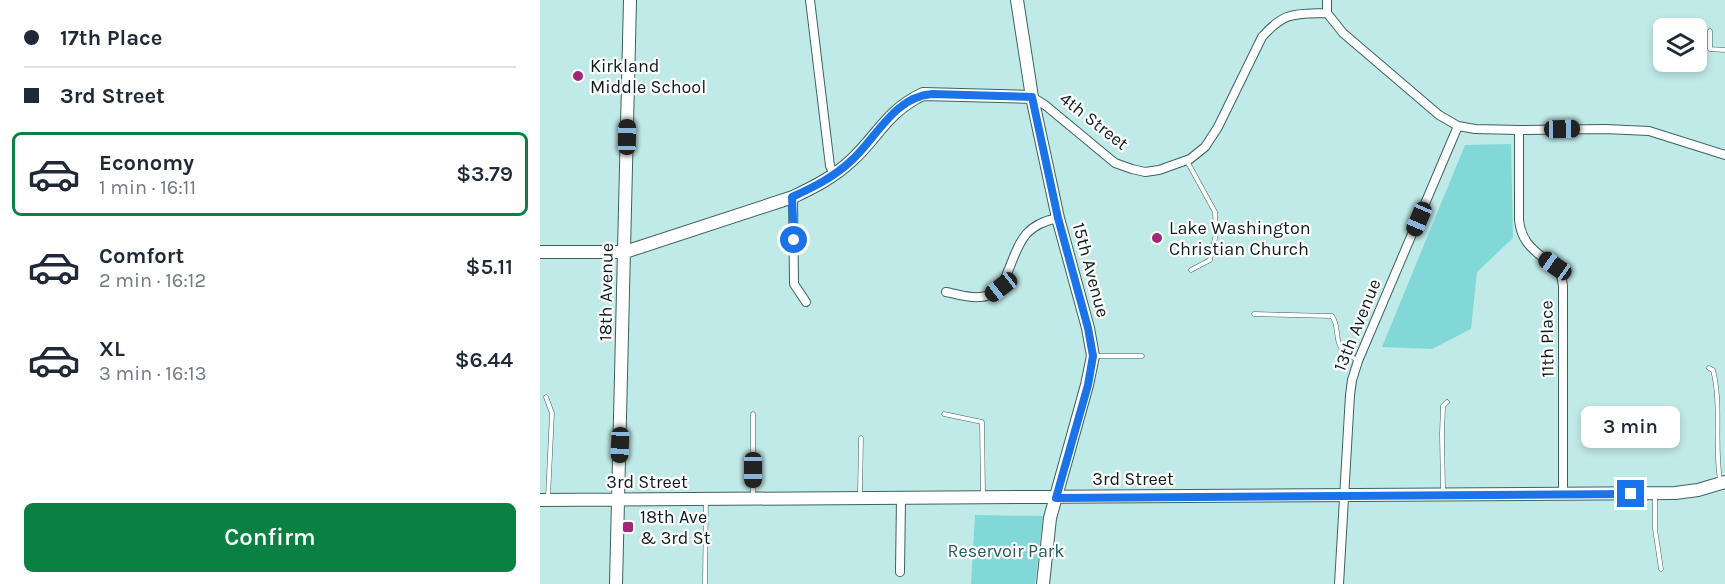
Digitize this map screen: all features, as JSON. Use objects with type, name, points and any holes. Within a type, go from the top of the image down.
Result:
[{"type":"street","name":"18th Avenue","points":[[616,584],[630,0]]},
{"type":"street","points":[[810,0],[830,166],[834,175]]},
{"type":"street","name":"15th Avenue","points":[[1017,0],[1032,97],[1058,218],[1088,328],[1093,356],[1088,385],[1050,518],[1043,584]]},
{"type":"street","points":[[1327,0],[1327,13],[1343,33],[1439,115],[1458,126],[1475,129],[1649,131],[1725,155]]},
{"type":"street","name":"4th Street","points":[[540,252],[625,252],[792,197],[834,175],[854,159],[894,112],[908,101],[923,94],[1032,97],[1116,163],[1132,170],[1145,172],[1159,170],[1186,160],[1205,147],[1218,127],[1262,37],[1272,26],[1279,20],[1296,14],[1327,13]]},
{"type":"street","name":"13th Avenue","points":[[1339,584],[1352,380],[1458,126]]},
{"type":"street","name":"11th Place","points":[[1519,130],[1520,232],[1525,242],[1555,266],[1561,274],[1563,286],[1563,494]]},
{"type":"street","points":[[792,197],[795,284],[806,302]]},
{"type":"street","points":[[946,292],[978,297],[991,295],[1001,287],[1024,236],[1033,226],[1058,218]]},
{"type":"street","name":"3rd Street","points":[[544,500],[1655,494],[1698,490],[1723,483]]},
{"type":"street","points":[[900,572],[901,498]]},
{"type":"lane","points":[[1710,31],[1710,49],[1725,50]]},
{"type":"lane","points":[[1186,160],[1215,212],[1216,234],[1210,260],[1191,270]]},
{"type":"lane","points":[[1254,314],[1332,316],[1337,322],[1338,343],[1343,351],[1358,362]]},
{"type":"lane","points":[[1093,356],[1142,356]]},
{"type":"lane","points":[[1709,368],[1713,370],[1715,376],[1717,462],[1723,483]]},
{"type":"lane","points":[[544,500],[552,413],[546,397]]},
{"type":"lane","points":[[1443,495],[1443,406],[1447,402]]},
{"type":"lane","points":[[753,414],[753,499]]},
{"type":"lane","points":[[944,414],[982,422],[983,498]]},
{"type":"lane","points":[[860,499],[861,438]]},
{"type":"lane","points":[[1655,494],[1655,529],[1661,569]]},
{"type":"lane","points":[[705,500],[705,584]]},
{"type":"green space","points":[[1511,144],[1513,238],[1477,272],[1471,329],[1432,349],[1382,347],[1465,145]]},
{"type":"green space","name":"Reservoir Park","points":[[975,515],[1043,516],[1035,584],[971,584]]},
{"type":"place","name":"Kirkland Middle School","points":[[578,76]]},
{"type":"place","name":"Lake Washington Christian Church","points":[[1157,238]]},
{"type":"place","name":"18th Ave & 3rd St","points":[[628,527]]},
{"type":"route","points":[[794,240],[792,197],[834,175],[854,159],[894,112],[908,101],[923,94],[1032,97],[1058,218],[1088,328],[1093,356],[1088,385],[1056,498],[1631,494]]}]
